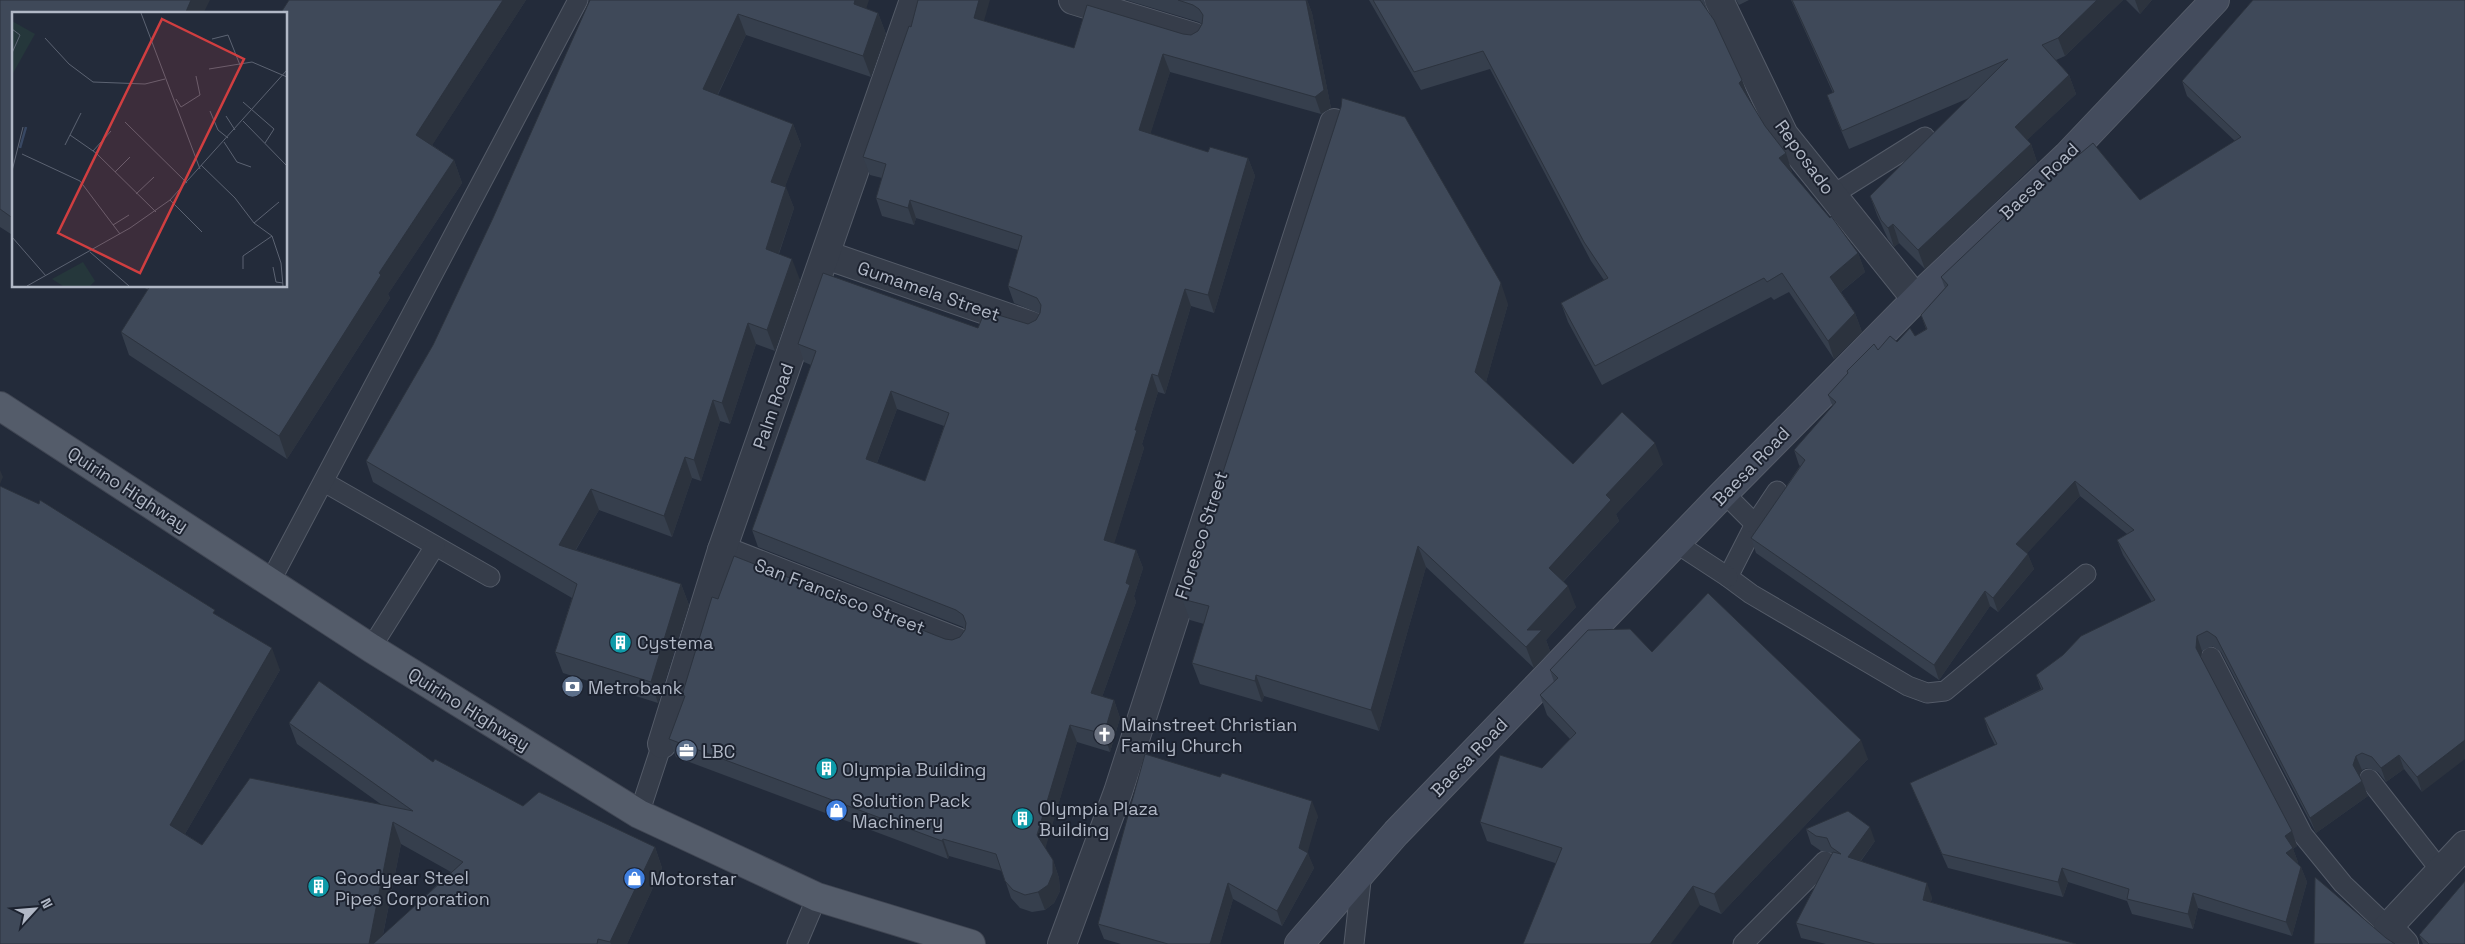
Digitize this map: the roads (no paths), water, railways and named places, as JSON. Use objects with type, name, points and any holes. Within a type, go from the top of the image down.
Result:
[{"type":"main road","name":"Baesa Road","points":[[1299,944],[1403,826],[1724,493],[1916,299],[2067,156],[2215,0]]},
{"type":"main road","name":"Quirino Highway","points":[[0,406],[371,648],[639,814],[818,897],[971,944]]},
{"type":"street","name":"Palm Road","points":[[662,744],[722,550],[914,0]]},
{"type":"street","points":[[1073,0],[1194,37]]},
{"type":"street","name":"Reposado","points":[[1719,0],[1784,135],[1916,299]]},
{"type":"street","name":"Floresco Street","points":[[1062,944],[1118,792],[1334,123]]},
{"type":"street","name":"Gumamela Street","points":[[826,255],[1032,326]]},
{"type":"street","name":"San Francisco Street","points":[[722,550],[957,642]]},
{"type":"street","points":[[2396,936],[2441,871],[2465,844]]},
{"type":"lane","points":[[270,582],[578,0]]},
{"type":"lane","points":[[1842,189],[1925,137]]},
{"type":"lane","points":[[324,482],[490,577]]},
{"type":"lane","points":[[1728,577],[1756,524],[1777,492]]},
{"type":"lane","points":[[1724,493],[1756,524]]},
{"type":"lane","points":[[1676,543],[1776,609],[1908,686],[1927,693],[1944,692],[2086,574]]},
{"type":"lane","points":[[371,648],[435,546]]},
{"type":"lane","points":[[2211,657],[2303,835],[2343,884],[2396,936]]},
{"type":"lane","name":"Palm Road","points":[[639,814],[662,744]]},
{"type":"lane","points":[[2370,779],[2441,871]]},
{"type":"lane","points":[[1743,944],[1825,862]]},
{"type":"lane","points":[[1354,944],[1362,872]]},
{"type":"lane","points":[[797,944],[818,897]]},
{"type":"place","name":"Cystema","points":[[621,642]]},
{"type":"place","name":"Metrobank","points":[[572,687]]},
{"type":"place","name":"Mainstreet Christian Family Church","points":[[1105,734]]},
{"type":"place","name":"LBC","points":[[686,751]]},
{"type":"place","name":"Olympia Building","points":[[826,769]]},
{"type":"place","name":"Solution Pack Machinery","points":[[836,810]]},
{"type":"place","name":"Olympia Plaza Building","points":[[1023,818]]},
{"type":"place","name":"Motorstar","points":[[634,878]]},
{"type":"place","name":"Goodyear Steel Pipes Corporation","points":[[319,887]]}]
